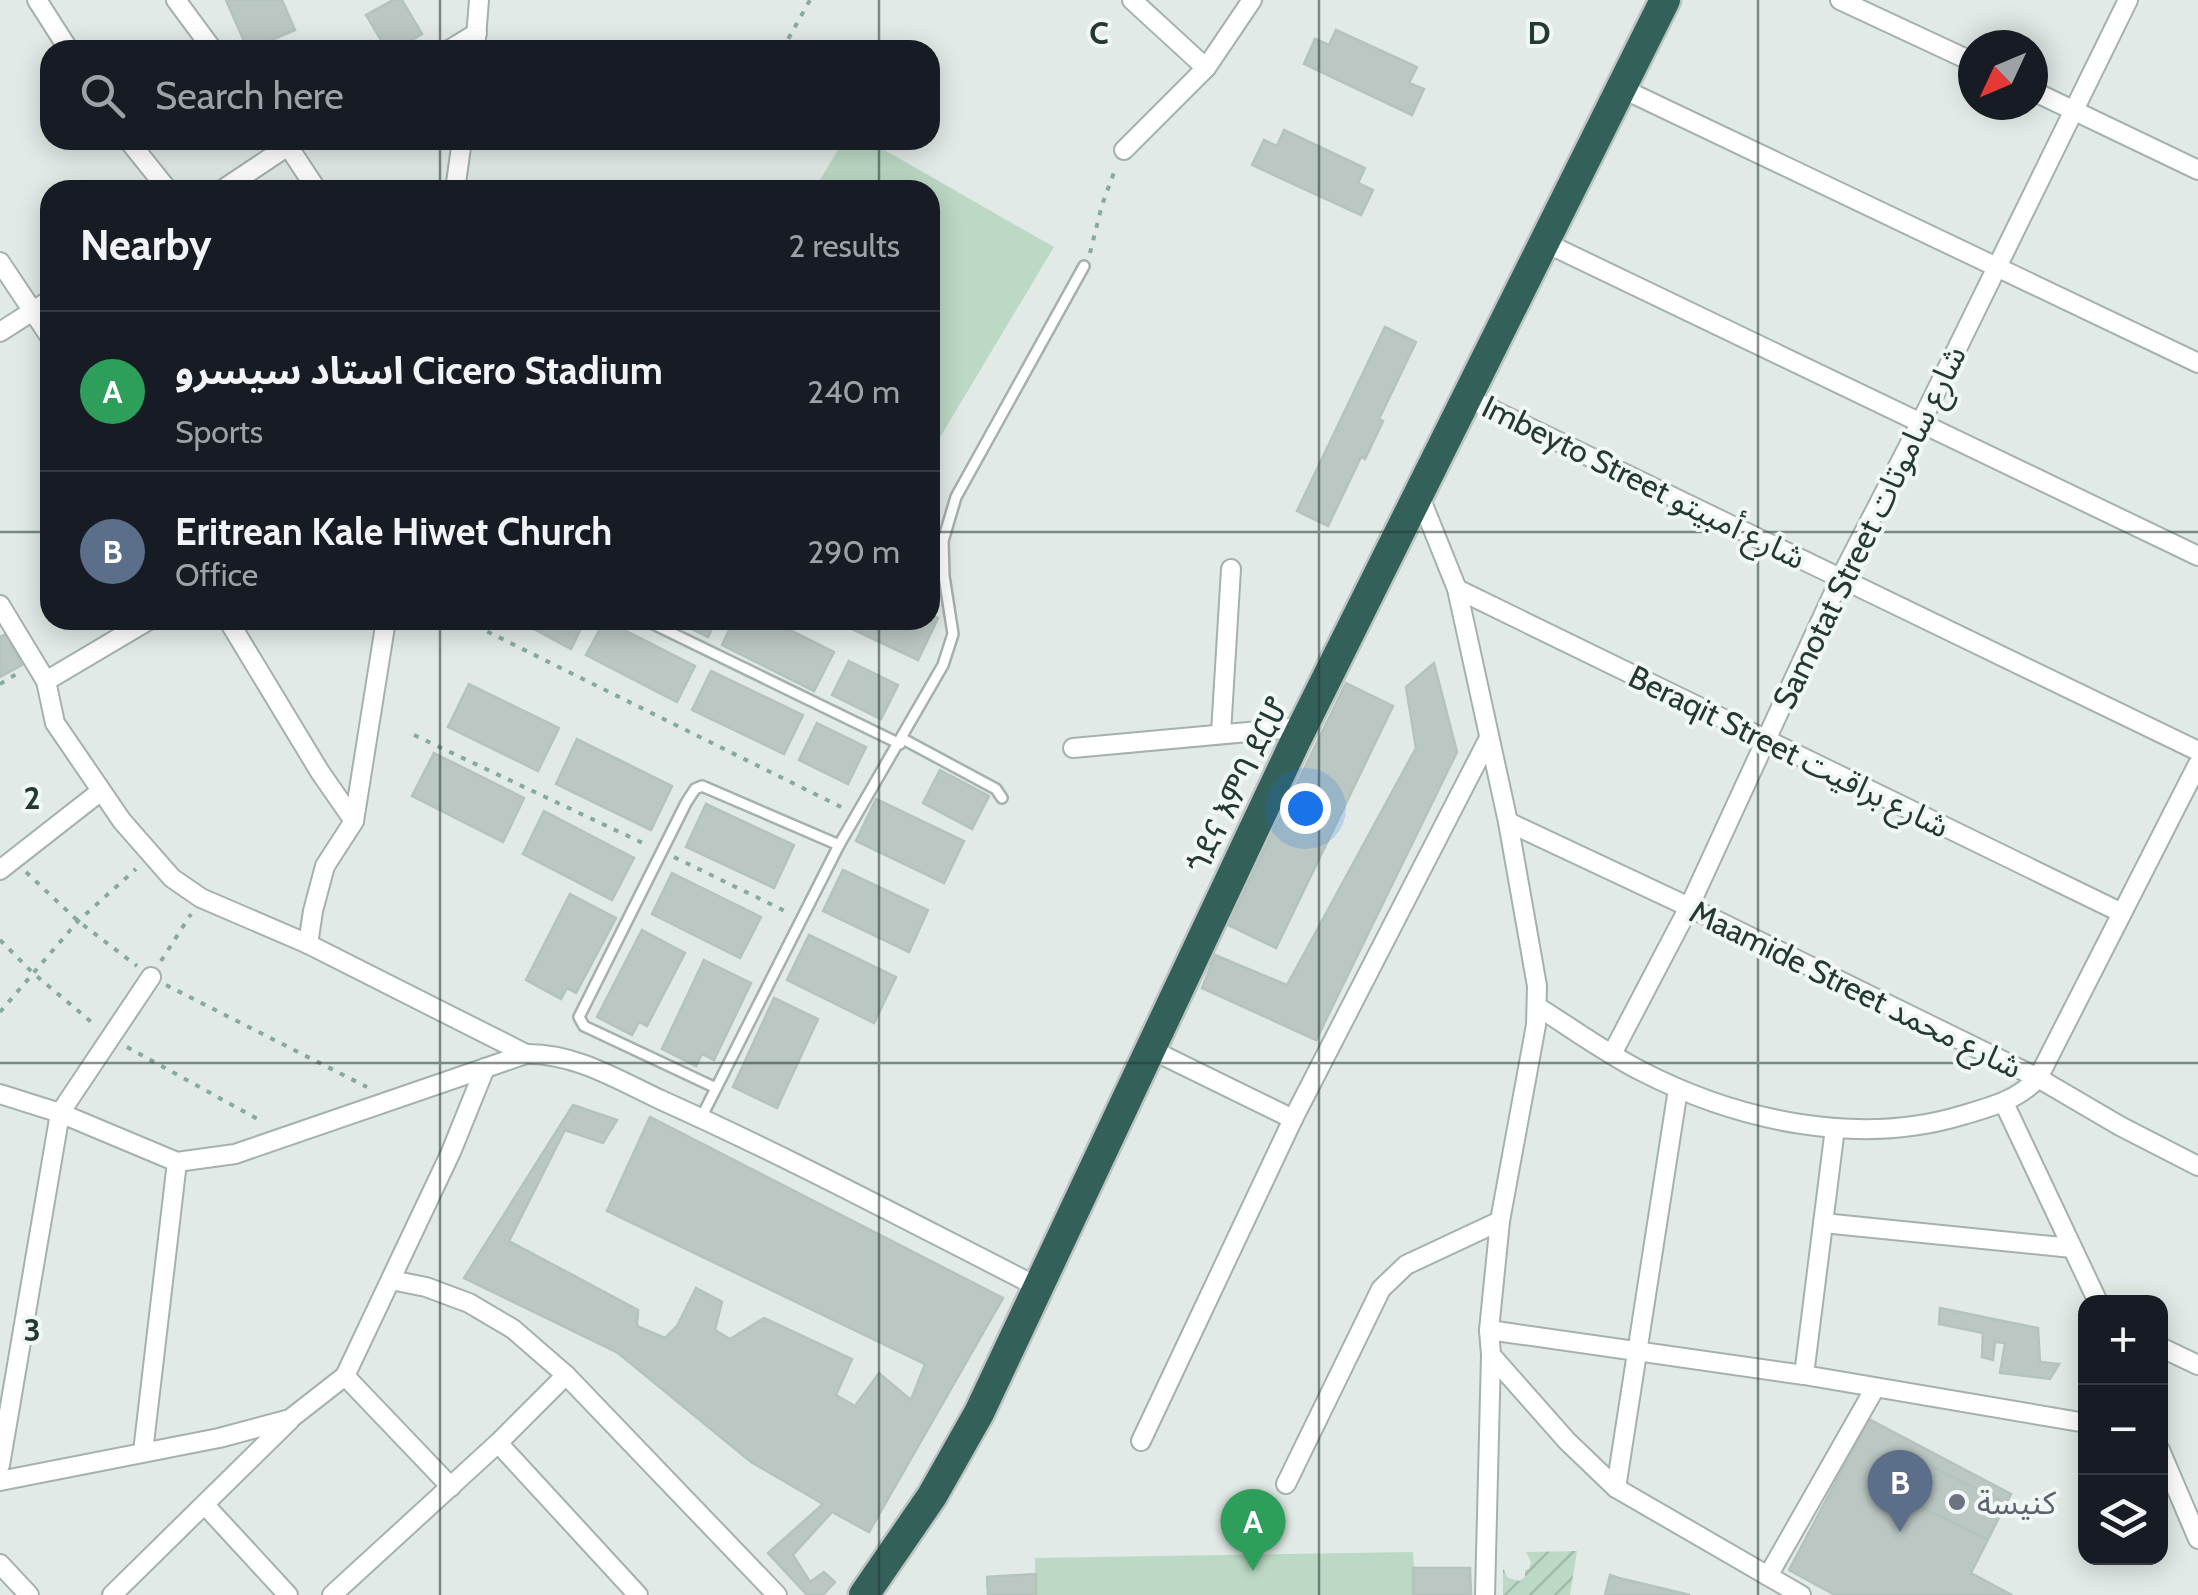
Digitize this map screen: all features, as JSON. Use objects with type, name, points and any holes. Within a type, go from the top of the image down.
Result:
[{"type":"highway","name":"ጎደና እምባ ደርሆ","points":[[864,1595],[952,1464],[979,1413],[1303,727],[1666,0]]},
{"type":"street","points":[[37,0],[63,40]]},
{"type":"street","points":[[176,0],[206,40]]},
{"type":"street","points":[[476,40],[480,0]]},
{"type":"street","points":[[1132,0],[1206,68]]},
{"type":"street","points":[[1124,150],[1206,68],[1252,0]]},
{"type":"street","points":[[1840,0],[1958,55]]},
{"type":"street","name":"Samotat Street شارع ساموتات","points":[[1612,1054],[1689,907],[1842,577],[2128,0]]},
{"type":"street","points":[[1621,88],[2198,363]]},
{"type":"street","points":[[2048,98],[2198,170]]},
{"type":"street","points":[[136,150],[160,180]]},
{"type":"street","points":[[236,180],[279,150]]},
{"type":"street","points":[[294,150],[311,180]]},
{"type":"street","points":[[457,180],[461,150]]},
{"type":"street","points":[[1546,243],[2198,556]]},
{"type":"street","points":[[0,262],[40,304]]},
{"type":"street","points":[[0,332],[40,307]]},
{"type":"street","name":"Imbeyto Street شارع أمبيتو","points":[[1468,398],[2198,751]]},
{"type":"street","points":[[1418,491],[1457,589],[1508,822],[1538,1008],[1500,1221],[1489,1330],[1486,1595]]},
{"type":"street","points":[[1221,733],[1231,569]]},
{"type":"street","name":"Beraqit Street شارع براقيت","points":[[1457,589],[2122,913]]},
{"type":"street","points":[[0,606],[46,681],[56,723],[101,791],[150,856],[172,878],[202,898],[308,944],[526,1054]]},
{"type":"street","points":[[46,681],[132,630]]},
{"type":"street","points":[[234,630],[354,822]]},
{"type":"street","points":[[308,944],[312,911],[325,866],[354,822],[384,630]]},
{"type":"street","points":[[1073,748],[1303,727]]},
{"type":"street","points":[[1141,1440],[1293,1119],[1489,738]]},
{"type":"street","points":[[1538,1008],[1678,1089],[1740,1110],[1835,1128],[1878,1131],[1928,1126],[2004,1103],[2038,1078],[2198,764]]},
{"type":"street","points":[[6,864],[101,791]]},
{"type":"street","name":"Maamide Street شارع محمد","points":[[1508,822],[2038,1078],[2198,1166]]},
{"type":"street","points":[[0,1465],[60,1114],[152,978]]},
{"type":"street","points":[[1150,1049],[1293,1119]]},
{"type":"street","points":[[0,1094],[178,1162],[234,1154],[526,1054],[550,1054],[577,1062],[702,1118],[1036,1286]]},
{"type":"street","points":[[112,1595],[290,1419],[345,1376],[443,1170],[485,1068]]},
{"type":"street","points":[[1616,1488],[1678,1089]]},
{"type":"street","points":[[2004,1103],[2095,1295]]},
{"type":"street","points":[[1804,1374],[1835,1128]]},
{"type":"street","points":[[143,1452],[178,1162]]},
{"type":"street","points":[[1286,1484],[1381,1289],[1406,1265],[1500,1221]]},
{"type":"street","points":[[1823,1223],[2072,1248]]},
{"type":"street","points":[[391,1280],[468,1303],[513,1329],[566,1375],[777,1595]]},
{"type":"street","points":[[1489,1330],[1804,1374],[2078,1421]]},
{"type":"street","points":[[2168,1351],[2198,1365]]},
{"type":"street","points":[[1491,1355],[1566,1441],[1616,1488],[1801,1595]]},
{"type":"street","points":[[332,1595],[566,1375]]},
{"type":"street","points":[[345,1376],[451,1486]]},
{"type":"street","points":[[1768,1576],[1875,1388]]},
{"type":"street","points":[[0,1480],[218,1438],[290,1419]]},
{"type":"street","points":[[498,1443],[638,1595]]},
{"type":"street","points":[[2168,1469],[2198,1540]]},
{"type":"street","points":[[205,1505],[288,1595]]},
{"type":"street","points":[[0,1564],[29,1595]]},
{"type":"lane","points":[[702,1118],[838,845],[933,686],[953,634],[942,558],[946,526],[956,497],[1084,266]]},
{"type":"lane","points":[[666,630],[996,788],[1002,798]]},
{"type":"lane","points":[[716,1088],[584,1026],[580,1017],[690,795],[702,786],[838,845]]},
{"type":"path","points":[[788,40],[810,0]]},
{"type":"path","points":[[1084,266],[1109,182],[1124,150]]},
{"type":"path","points":[[484,630],[856,815]]},
{"type":"path","points":[[414,734],[800,918]]},
{"type":"path","points":[[0,1012],[78,921],[150,856]]},
{"type":"path","points":[[6,864],[152,978],[393,1101]]},
{"type":"path","points":[[152,978],[202,898]]},
{"type":"path","points":[[0,940],[111,1038],[289,1137]]},
{"type":"green space","points":[[838,150],[884,150],[937,180],[820,180]]},
{"type":"green space","points":[[940,182],[1054,247],[940,437]]},
{"type":"green space","points":[[1577,1551],[1570,1595],[1503,1595],[1503,1568],[1508,1578],[1520,1581],[1531,1562],[1526,1552]]},
{"type":"green space","points":[[1413,1552],[1414,1568],[1470,1568],[1471,1595],[988,1595],[987,1577],[1035,1574],[1035,1558]]},
{"type":"building","points":[[226,0],[282,0],[295,30],[272,40],[244,40]]},
{"type":"building","points":[[393,0],[402,0],[422,34],[412,40],[381,40],[366,15]]},
{"type":"building","points":[[1336,30],[1417,67],[1409,83],[1424,89],[1412,115],[1304,64],[1315,39],[1329,45]]},
{"type":"building","points":[[1284,130],[1365,168],[1358,183],[1373,190],[1361,215],[1252,165],[1264,140],[1277,146]]},
{"type":"building","points":[[1385,327],[1416,342],[1379,419],[1383,421],[1365,459],[1361,457],[1328,526],[1297,511]]},
{"type":"building","points":[[536,630],[580,630],[571,649]]},
{"type":"building","points":[[600,630],[625,630],[695,666],[677,702],[586,655]]},
{"type":"building","points":[[729,630],[790,630],[834,652],[814,691],[722,645]]},
{"type":"building","points":[[854,630],[932,630],[918,660]]},
{"type":"building","points":[[6,634],[22,665],[0,677],[0,637]]},
{"type":"building","points":[[849,661],[898,685],[881,719],[832,695]]},
{"type":"building","points":[[1434,663],[1457,752],[1316,1040],[1202,988],[1215,955],[1287,985],[1416,748],[1406,687]]},
{"type":"building","points":[[711,671],[803,715],[784,754],[692,710]]},
{"type":"building","points":[[1346,683],[1393,706],[1276,948],[1228,925]]},
{"type":"building","points":[[469,684],[559,728],[538,771],[448,727]]},
{"type":"building","points":[[817,723],[866,747],[848,784],[799,760]]},
{"type":"building","points":[[577,739],[672,786],[651,830],[556,784]]},
{"type":"building","points":[[434,753],[524,798],[503,842],[412,796]]},
{"type":"building","points":[[940,770],[989,796],[972,829],[923,803]]},
{"type":"building","points":[[876,799],[964,841],[944,883],[856,841]]},
{"type":"building","points":[[706,804],[794,845],[774,888],[686,847]]},
{"type":"building","points":[[544,811],[634,858],[612,900],[523,854]]},
{"type":"building","points":[[843,870],[928,910],[909,952],[823,911]]},
{"type":"building","points":[[672,873],[761,917],[740,958],[652,914]]},
{"type":"building","points":[[570,894],[616,918],[576,993],[567,988],[561,999],[526,980]]},
{"type":"building","points":[[642,930],[685,953],[647,1026],[639,1022],[632,1035],[597,1017]]},
{"type":"building","points":[[809,935],[896,977],[874,1023],[787,980]]},
{"type":"building","points":[[704,960],[751,983],[714,1060],[702,1054],[696,1066],[662,1049]]},
{"type":"building","points":[[774,998],[818,1019],[777,1108],[733,1087]]},
{"type":"building","points":[[573,1105],[617,1120],[603,1143],[565,1130],[509,1241],[638,1310],[637,1326],[665,1338],[677,1326],[696,1288],[722,1302],[715,1330],[730,1339],[764,1318],[852,1359],[836,1395],[855,1406],[879,1373],[911,1400],[925,1364],[607,1211],[650,1117],[1003,1298],[869,1532],[832,1512],[793,1555],[810,1582],[824,1572],[835,1582],[823,1595],[807,1595],[768,1553],[823,1504],[751,1462],[618,1353],[464,1278]]},
{"type":"building","points":[[1940,1308],[2038,1328],[2040,1362],[2059,1364],[2050,1379],[2000,1373],[2005,1343],[1995,1342],[1993,1360],[1982,1357],[1983,1333],[1939,1324]]},
{"type":"building","points":[[1869,1419],[2011,1494],[1971,1573],[2012,1595],[1835,1595],[1789,1570]]},
{"type":"building","name":"كنيسة","points":[[1926,1464],[2005,1503],[1987,1539],[1908,1501]]},
{"type":"building","points":[[1413,1568],[1470,1568],[1471,1595],[1413,1595]]},
{"type":"building","points":[[1036,1574],[1036,1595],[988,1595],[987,1577]]},
{"type":"building","points":[[1610,1575],[1619,1578],[1690,1595],[1605,1595]]},
{"type":"place","name":"كنيسة","points":[[1957,1502]]},
{"type":"place","name":"Eritrean Kale Hiwet Church","points":[[1900,1532]]},
{"type":"place","name":"استاد سيسرو Cicero Stadium","points":[[1253,1571]]}]
